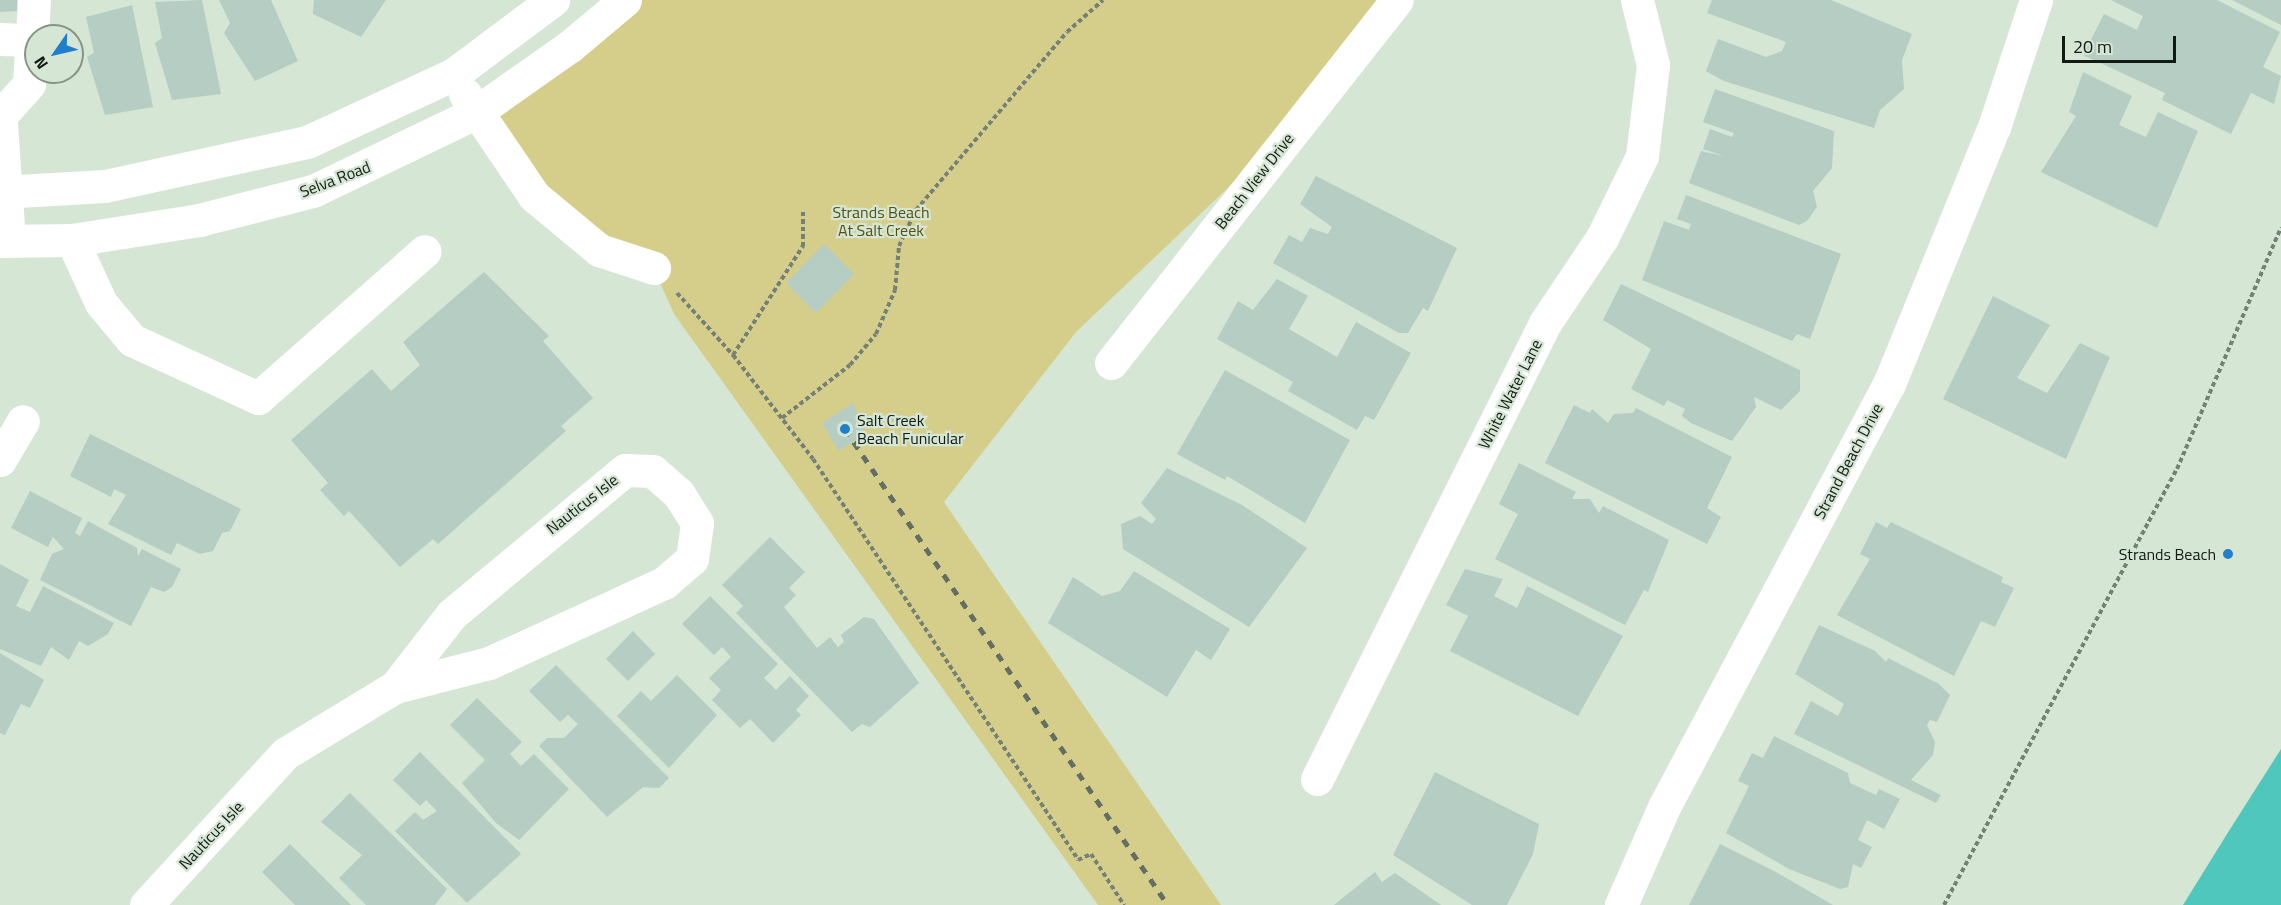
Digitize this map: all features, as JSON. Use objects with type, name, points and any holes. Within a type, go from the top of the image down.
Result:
[{"type":"street","points":[[5,241],[2,111],[29,84],[16,40],[34,0]]},
{"type":"street","points":[[4,192],[105,186],[307,141],[454,74],[553,0]]},
{"type":"street","name":"Selva Road","points":[[5,241],[72,240],[199,220],[313,190],[475,113],[569,47],[625,0]]},
{"type":"street","name":"Beach View Drive","points":[[1111,363],[1397,0]]},
{"type":"street","name":"White Water Lane","points":[[1317,779],[1545,323],[1602,238],[1642,156],[1653,65],[1637,0]]},
{"type":"street","name":"Strand Beach Drive","points":[[1621,905],[1665,806],[1889,384],[1994,127],[2036,0]]},
{"type":"street","points":[[454,74],[475,113],[534,196],[599,250],[654,268]]},
{"type":"street","points":[[72,240],[101,303],[132,340],[258,398],[424,251]]},
{"type":"street","points":[[0,460],[23,421]]},
{"type":"street","name":"Nauticus Isle","points":[[146,905],[286,753],[395,687],[489,663],[664,583],[692,559],[697,523],[679,494],[654,471],[625,470],[452,614],[395,687]]},
{"type":"path","points":[[782,418],[850,365],[876,334],[895,290],[899,246],[916,210],[1067,32],[1103,0]]},
{"type":"path","points":[[733,355],[803,246],[803,210]]},
{"type":"path","points":[[1944,905],[2177,469],[2281,227]]},
{"type":"path","points":[[654,268],[733,355],[782,418],[1078,860],[1091,854],[1124,905]]},
{"type":"green space","name":"Strands Beach At Salt Creek","points":[[626,0],[1397,0],[1311,109],[1076,332],[944,502],[1221,905],[1098,905],[674,314],[654,269],[599,250],[475,113]]},
{"type":"water","points":[[2281,749],[2281,905],[2183,905],[2227,834]]},
{"type":"building","points":[[0,0],[17,0],[17,11],[0,12]]},
{"type":"building","points":[[202,0],[221,94],[172,100],[155,43],[162,38],[155,2]]},
{"type":"building","points":[[219,0],[271,0],[298,61],[255,81],[224,33],[230,23]]},
{"type":"building","points":[[314,0],[386,0],[361,37],[313,14]]},
{"type":"building","points":[[1712,0],[1831,0],[1912,34],[1902,60],[1904,89],[1880,110],[1874,128],[1724,81],[1706,71],[1718,39],[1766,57],[1782,51],[1786,42],[1707,13]]},
{"type":"building","points":[[2111,0],[2217,0],[2280,32],[2263,67],[2281,76],[2274,104],[2251,93],[2231,134],[2162,100],[2165,93],[2083,55],[2104,14],[2137,30],[2143,16]]},
{"type":"building","points":[[2232,0],[2281,0],[2281,25]]},
{"type":"building","points":[[132,5],[153,107],[105,115],[87,57],[94,53],[86,17]]},
{"type":"building","points":[[2083,72],[2132,96],[2119,125],[2146,137],[2158,112],[2198,131],[2157,228],[2041,172],[2076,116],[2069,112]]},
{"type":"building","points":[[1715,89],[1834,131],[1832,168],[1813,191],[1817,207],[1807,221],[1799,225],[1689,183],[1701,151],[1724,156],[1703,149],[1710,129],[1732,137],[1734,133],[1703,122]]},
{"type":"building","points":[[1316,176],[1457,248],[1428,311],[1423,308],[1408,333],[1399,333],[1273,263],[1289,235],[1302,242],[1310,228],[1328,234],[1332,227],[1300,204]]},
{"type":"building","points":[[1686,195],[1841,254],[1810,339],[1797,334],[1792,341],[1642,280],[1664,221],[1689,230],[1691,224],[1677,219]]},
{"type":"building","points":[[824,244],[854,274],[816,313],[786,283]]},
{"type":"building","points":[[484,272],[549,336],[543,341],[593,398],[561,426],[566,431],[438,544],[433,539],[400,567],[349,511],[344,516],[320,490],[328,483],[291,440],[372,369],[391,391],[420,365],[403,342]]},
{"type":"building","points":[[1277,279],[1308,296],[1289,329],[1337,357],[1356,322],[1411,353],[1374,420],[1365,416],[1357,430],[1288,391],[1293,382],[1217,339],[1238,301],[1253,310]]},
{"type":"building","points":[[1621,284],[1800,370],[1800,391],[1781,410],[1754,397],[1756,407],[1732,441],[1691,423],[1682,416],[1685,409],[1667,400],[1664,406],[1631,389],[1651,349],[1603,320]]},
{"type":"building","points":[[1993,296],[2050,325],[2017,378],[2047,393],[2080,343],[2110,357],[2066,459],[1943,399]]},
{"type":"building","points":[[1225,370],[1350,440],[1305,523],[1227,476],[1225,480],[1177,454]]},
{"type":"building","points":[[853,403],[865,434],[839,451],[822,423]]},
{"type":"building","points":[[1574,405],[1590,413],[1592,409],[1608,423],[1614,414],[1633,413],[1636,408],[1732,457],[1707,508],[1721,517],[1707,544],[1545,463]]},
{"type":"building","points":[[90,434],[241,509],[230,531],[222,533],[213,551],[200,554],[177,543],[171,555],[108,524],[126,495],[114,489],[111,497],[70,476]]},
{"type":"building","points":[[1519,463],[1576,492],[1572,499],[1590,499],[1599,513],[1603,506],[1669,540],[1648,592],[1644,590],[1625,625],[1495,559],[1518,514],[1499,504]]},
{"type":"building","points":[[1167,468],[1242,505],[1307,548],[1249,627],[1123,549],[1121,524],[1140,516],[1152,524],[1156,519],[1141,503]]},
{"type":"building","points":[[30,491],[82,518],[75,533],[80,536],[88,521],[137,548],[138,556],[142,549],[181,569],[172,587],[164,592],[151,587],[131,626],[40,580],[52,554],[64,549],[53,537],[48,547],[11,528]]},
{"type":"building","points":[[1876,522],[1887,528],[1891,522],[2003,577],[2001,582],[2014,588],[1995,627],[1981,621],[1954,676],[1837,615],[1870,559],[1860,554]]},
{"type":"building","points":[[770,537],[805,572],[789,588],[796,595],[784,607],[817,648],[830,637],[838,647],[844,642],[841,635],[864,617],[874,619],[919,683],[870,727],[862,724],[852,732],[736,613],[743,606],[722,585]]},
{"type":"building","points":[[0,564],[29,580],[16,606],[30,612],[43,586],[114,623],[108,634],[88,646],[79,641],[69,660],[51,647],[41,666],[0,649]]},
{"type":"building","points":[[1465,569],[1503,579],[1494,596],[1517,608],[1527,586],[1623,636],[1578,716],[1450,651],[1468,616],[1446,605]]},
{"type":"building","points":[[1134,571],[1230,629],[1211,660],[1196,650],[1167,697],[1048,623],[1073,577],[1102,596],[1120,591]]},
{"type":"building","points":[[710,596],[778,664],[764,678],[776,690],[790,676],[809,696],[796,710],[801,715],[773,743],[750,719],[740,728],[712,700],[721,690],[709,678],[731,657],[722,647],[714,655],[682,624]]},
{"type":"building","points":[[1819,625],[1875,651],[1886,662],[1888,658],[1939,684],[1950,695],[1937,722],[1930,720],[1927,725],[1935,742],[1933,755],[1911,780],[1941,795],[1936,803],[1794,734],[1811,701],[1838,716],[1844,704],[1795,674]]},
{"type":"building","points":[[633,631],[655,654],[628,681],[606,659]]},
{"type":"building","points":[[0,653],[44,680],[30,708],[21,704],[5,735],[0,733]]},
{"type":"building","points":[[556,665],[669,778],[659,788],[643,787],[607,817],[539,746],[547,738],[564,738],[578,724],[568,715],[560,722],[529,691]]},
{"type":"building","points":[[677,675],[717,715],[669,768],[617,716],[641,691],[651,701]]},
{"type":"building","points":[[477,698],[522,742],[510,754],[521,766],[534,754],[569,789],[519,840],[496,823],[462,783],[485,760],[450,725]]},
{"type":"building","points":[[1774,736],[1848,773],[1850,783],[1876,795],[1879,789],[1900,799],[1884,829],[1867,820],[1858,840],[1872,847],[1861,868],[1853,864],[1848,887],[1840,889],[1789,869],[1726,833],[1749,786],[1738,781],[1752,753],[1763,758]]},
{"type":"building","points":[[420,752],[521,854],[467,903],[395,831],[415,812],[423,820],[437,811],[426,800],[420,806],[393,780]]},
{"type":"building","points":[[1435,772],[1539,824],[1533,854],[1507,905],[1472,905],[1393,855]]},
{"type":"building","points":[[350,793],[447,889],[435,905],[366,905],[339,878],[362,855],[321,822]]},
{"type":"building","points":[[290,844],[351,905],[295,905],[262,872]]},
{"type":"building","points":[[1720,844],[1776,872],[1833,905],[1689,905]]},
{"type":"building","points":[[1375,872],[1382,882],[1395,873],[1441,905],[1334,905]]},
{"type":"railway","points":[[845,429],[1168,905]]},
{"type":"place","name":"Salt Creek Beach Funicular","points":[[845,429]]},
{"type":"place","name":"Strands Beach","points":[[2228,554]]}]
